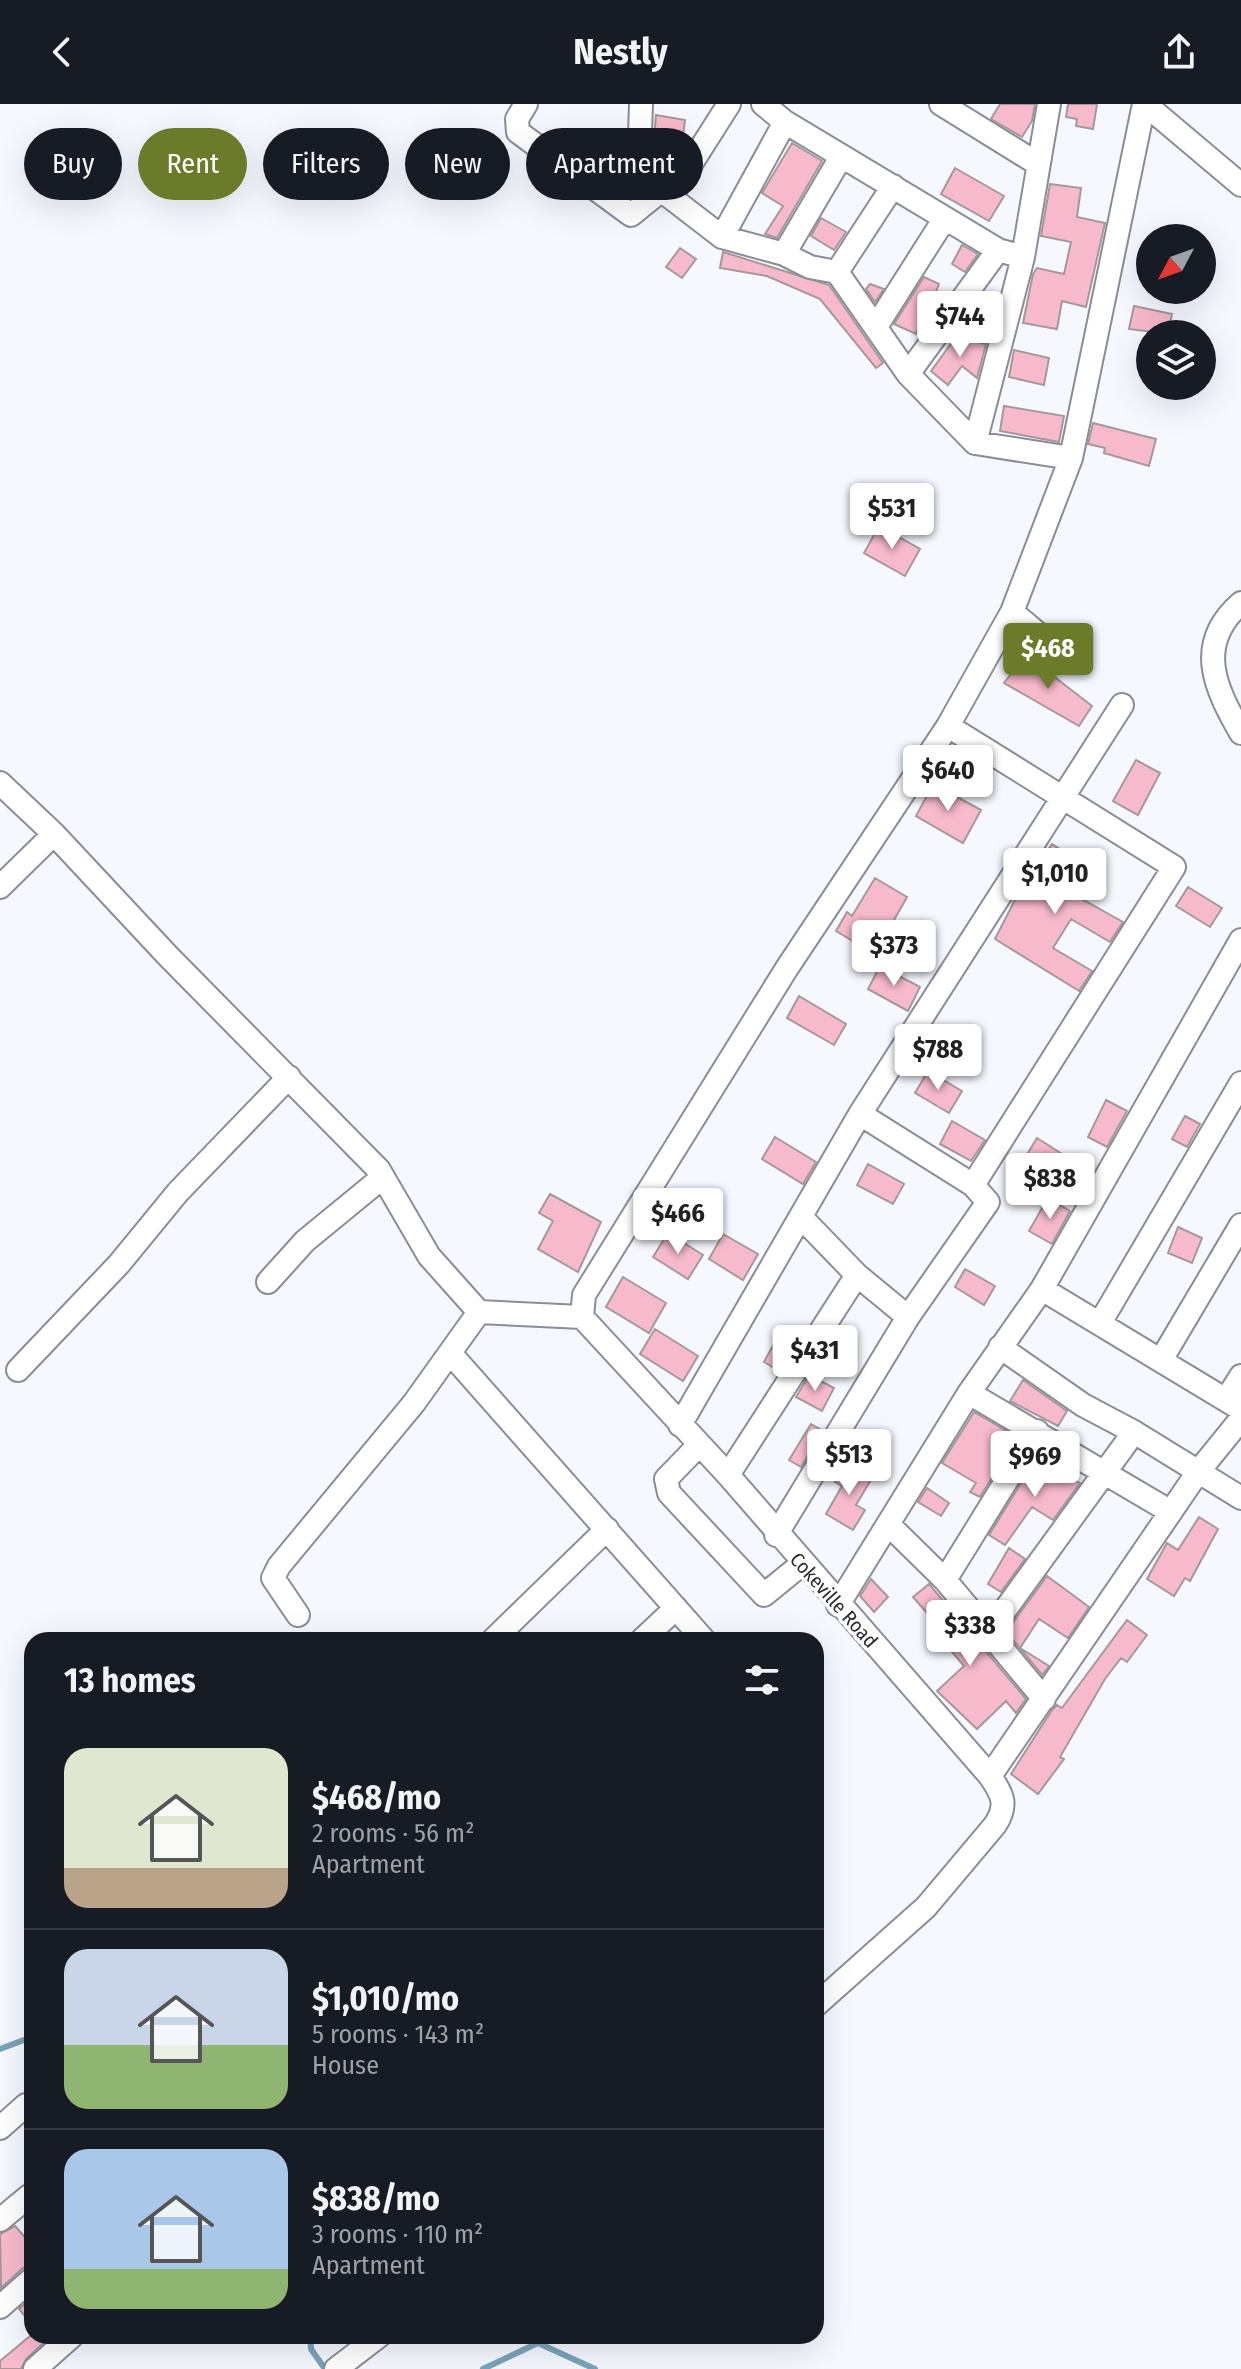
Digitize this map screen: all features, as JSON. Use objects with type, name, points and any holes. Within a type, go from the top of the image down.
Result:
[{"type":"street","points":[[526,104],[517,119],[518,132],[526,138]]},
{"type":"street","points":[[640,128],[641,104]]},
{"type":"street","points":[[703,141],[729,104]]},
{"type":"street","points":[[763,104],[785,122],[841,157],[998,250],[1023,257]]},
{"type":"street","points":[[941,104],[1038,164]]},
{"type":"street","points":[[975,443],[1023,257],[1049,104]]},
{"type":"street","points":[[0,783],[54,834],[383,1177],[429,1256],[479,1312],[582,1317],[584,1295],[787,968],[948,726],[1012,612],[1071,458],[1144,104],[1241,185]]},
{"type":"street","points":[[722,237],[785,122]]},
{"type":"street","points":[[784,254],[841,157]]},
{"type":"street","points":[[837,272],[893,186]]},
{"type":"street","points":[[611,200],[631,215],[655,200]]},
{"type":"street","points":[[675,200],[722,237],[784,254],[810,267],[837,272],[877,325],[908,374],[975,443],[1071,458]]},
{"type":"street","points":[[877,325],[945,218]]},
{"type":"street","points":[[908,374],[998,250]]},
{"type":"street","points":[[1238,718],[1213,677],[1212,654],[1228,614],[1241,603]]},
{"type":"street","points":[[1012,612],[1061,653]]},
{"type":"street","points":[[680,1425],[860,1114],[1122,705]]},
{"type":"street","points":[[948,726],[1174,867],[973,1185]]},
{"type":"street","points":[[0,887],[54,834]]},
{"type":"street","points":[[838,1605],[969,1393],[1042,1289],[1241,940]]},
{"type":"street","points":[[18,1370],[119,1264],[178,1192],[289,1077]]},
{"type":"street","points":[[1100,1323],[1241,1083]]},
{"type":"street","points":[[776,1535],[908,1317],[988,1202],[973,1185],[860,1114]]},
{"type":"street","points":[[268,1282],[305,1241],[383,1177]]},
{"type":"street","points":[[801,1217],[857,1275],[908,1317]]},
{"type":"street","points":[[1161,1360],[1241,1225]]},
{"type":"street","points":[[728,1475],[857,1275]]},
{"type":"street","points":[[1042,1289],[1234,1404],[1241,1376]]},
{"type":"street","points":[[298,1615],[273,1578],[279,1566],[374,1453],[479,1312]]},
{"type":"street","name":"Cokeville Road","points":[[582,1317],[728,1475],[776,1535],[990,1776],[1004,1797],[1004,1811],[995,1825],[926,1907],[824,1998]]},
{"type":"street","points":[[1000,1347],[1083,1405],[1134,1432],[1241,1498]]},
{"type":"street","points":[[450,1353],[551,1471],[607,1529],[697,1632]]},
{"type":"street","points":[[969,1393],[1171,1512]]},
{"type":"street","points":[[990,1776],[1198,1472],[1241,1419]]},
{"type":"street","points":[[945,1580],[1037,1431]]},
{"type":"street","points":[[989,1632],[1134,1432]]},
{"type":"street","points":[[699,1445],[666,1479],[669,1493],[764,1595],[802,1564]]},
{"type":"street","points":[[888,1524],[945,1580],[1044,1699]]},
{"type":"street","points":[[501,1632],[607,1529]]},
{"type":"street","points":[[650,1632],[676,1608]]},
{"type":"street","points":[[0,2128],[24,2107]]},
{"type":"street","points":[[0,2220],[24,2200]]},
{"type":"street","points":[[0,2307],[24,2286]]},
{"type":"street","points":[[35,2369],[63,2344]]},
{"type":"street","points":[[343,2363],[368,2344]]},
{"type":"building","points":[[1000,104],[1035,104],[1032,121],[1022,137],[991,119]]},
{"type":"building","points":[[1068,104],[1097,104],[1093,129],[1076,126],[1077,119],[1066,117]]},
{"type":"building","points":[[656,115],[685,120],[684,128],[655,128]]},
{"type":"building","points":[[792,143],[822,161],[777,238],[765,234],[783,206],[762,193]]},
{"type":"building","points":[[955,168],[1004,196],[989,221],[941,194]]},
{"type":"building","points":[[1050,184],[1081,188],[1077,217],[1105,223],[1086,307],[1062,301],[1057,329],[1023,323],[1033,274],[1037,268],[1064,274],[1071,242],[1041,236]]},
{"type":"building","points":[[821,218],[846,232],[834,250],[811,236]]},
{"type":"building","points":[[962,245],[978,254],[965,272],[952,264]]},
{"type":"building","points":[[680,248],[696,259],[682,278],[666,267]]},
{"type":"building","points":[[723,252],[829,285],[883,363],[876,368],[820,299],[767,276],[720,268]]},
{"type":"building","points":[[924,277],[939,284],[935,294],[940,297],[938,309],[933,316],[925,313],[916,334],[894,324]]},
{"type":"building","points":[[870,284],[884,289],[875,302],[866,289]]},
{"type":"building","points":[[1134,306],[1172,314],[1171,320],[1136,320],[1136,330],[1129,329]]},
{"type":"building","points":[[956,337],[986,344],[977,378],[962,366],[948,385],[931,371]]},
{"type":"building","points":[[1014,350],[1049,358],[1044,385],[1009,377]]},
{"type":"building","points":[[1004,406],[1064,416],[1059,442],[1000,431]]},
{"type":"building","points":[[1093,423],[1156,439],[1149,466],[1104,453],[1105,448],[1088,444]]},
{"type":"building","points":[[879,526],[920,549],[905,576],[864,553]]},
{"type":"building","points":[[1026,655],[1092,706],[1079,726],[1004,683]]},
{"type":"building","points":[[1136,760],[1160,773],[1138,815],[1113,801]]},
{"type":"building","points":[[933,784],[981,810],[963,843],[916,816]]},
{"type":"building","points":[[1052,844],[1096,872],[1082,899],[1123,922],[1110,942],[1071,919],[1053,948],[1092,971],[1079,991],[995,939],[1020,890]]},
{"type":"building","points":[[875,878],[907,897],[885,936],[893,941],[882,959],[836,931],[847,912],[852,916]]},
{"type":"building","points":[[1188,887],[1222,908],[1210,927],[1176,906]]},
{"type":"building","points":[[880,966],[920,987],[908,1011],[868,989]]},
{"type":"building","points":[[799,996],[846,1024],[834,1045],[787,1018]]},
{"type":"building","points":[[928,1071],[962,1091],[949,1113],[915,1093]]},
{"type":"building","points":[[1106,1100],[1127,1111],[1107,1147],[1088,1137]]},
{"type":"building","points":[[1185,1116],[1200,1124],[1187,1147],[1172,1139]]},
{"type":"building","points":[[952,1121],[985,1140],[971,1161],[940,1144]]},
{"type":"building","points":[[775,1137],[816,1162],[803,1184],[762,1159]]},
{"type":"building","points":[[1037,1138],[1062,1154],[1050,1173],[1025,1158]]},
{"type":"building","points":[[868,1164],[904,1184],[893,1204],[857,1185]]},
{"type":"building","points":[[550,1194],[601,1222],[578,1272],[538,1249],[553,1221],[539,1213]]},
{"type":"building","points":[[1048,1198],[1070,1211],[1052,1244],[1029,1231]]},
{"type":"building","points":[[1178,1227],[1202,1238],[1192,1263],[1168,1253]]},
{"type":"building","points":[[668,1233],[703,1255],[688,1279],[653,1257]]},
{"type":"building","points":[[723,1234],[758,1254],[743,1280],[709,1259]]},
{"type":"building","points":[[965,1269],[995,1286],[984,1305],[955,1287]]},
{"type":"building","points":[[623,1277],[666,1303],[649,1333],[606,1307]]},
{"type":"building","points":[[655,1329],[698,1356],[683,1381],[640,1354]]},
{"type":"building","points":[[777,1338],[794,1347],[779,1371],[764,1362]]},
{"type":"building","points":[[809,1375],[834,1388],[822,1411],[796,1397]]},
{"type":"building","points":[[1023,1380],[1067,1411],[1058,1426],[1010,1401]]},
{"type":"building","points":[[974,1412],[1017,1437],[980,1497],[970,1492],[976,1483],[942,1463]]},
{"type":"building","points":[[811,1424],[823,1431],[801,1467],[789,1460]]},
{"type":"building","points":[[1036,1459],[1080,1483],[1053,1520],[1032,1507],[1005,1545],[989,1535]]},
{"type":"building","points":[[846,1463],[872,1478],[856,1505],[865,1510],[853,1530],[826,1514],[842,1486],[835,1482]]},
{"type":"building","points":[[927,1488],[949,1503],[941,1516],[918,1502]]},
{"type":"building","points":[[1199,1517],[1218,1529],[1190,1581],[1185,1578],[1174,1596],[1147,1579],[1167,1543],[1178,1550]]},
{"type":"building","points":[[1009,1548],[1025,1559],[1001,1592],[988,1584]]},
{"type":"building","points":[[1047,1576],[1089,1607],[1068,1638],[1039,1619],[1020,1648],[1006,1632]]},
{"type":"building","points":[[871,1579],[888,1597],[874,1612],[860,1596]]},
{"type":"building","points":[[929,1584],[1026,1699],[1016,1713],[1006,1701],[977,1729],[937,1691],[964,1666],[952,1652],[958,1648],[913,1597]]},
{"type":"building","points":[[1127,1620],[1147,1635],[1127,1662],[1121,1658],[1105,1679],[1060,1757],[1064,1759],[1038,1794],[1011,1774],[1052,1710],[1057,1705],[1062,1708]]},
{"type":"building","points":[[1020,1648],[1049,1666],[1042,1675]]},
{"type":"building","points":[[15,2226],[24,2236],[24,2268],[1,2288],[0,2234]]},
{"type":"building","points":[[24,2341],[24,2344],[42,2344],[26,2359],[21,2369],[0,2369],[0,2361]]},
{"type":"waterway","points":[[0,2049],[24,2040]]},
{"type":"waterway","points":[[311,2344],[325,2369]]},
{"type":"waterway","points":[[483,2369],[536,2344]]},
{"type":"waterway","points":[[540,2344],[595,2369]]}]
